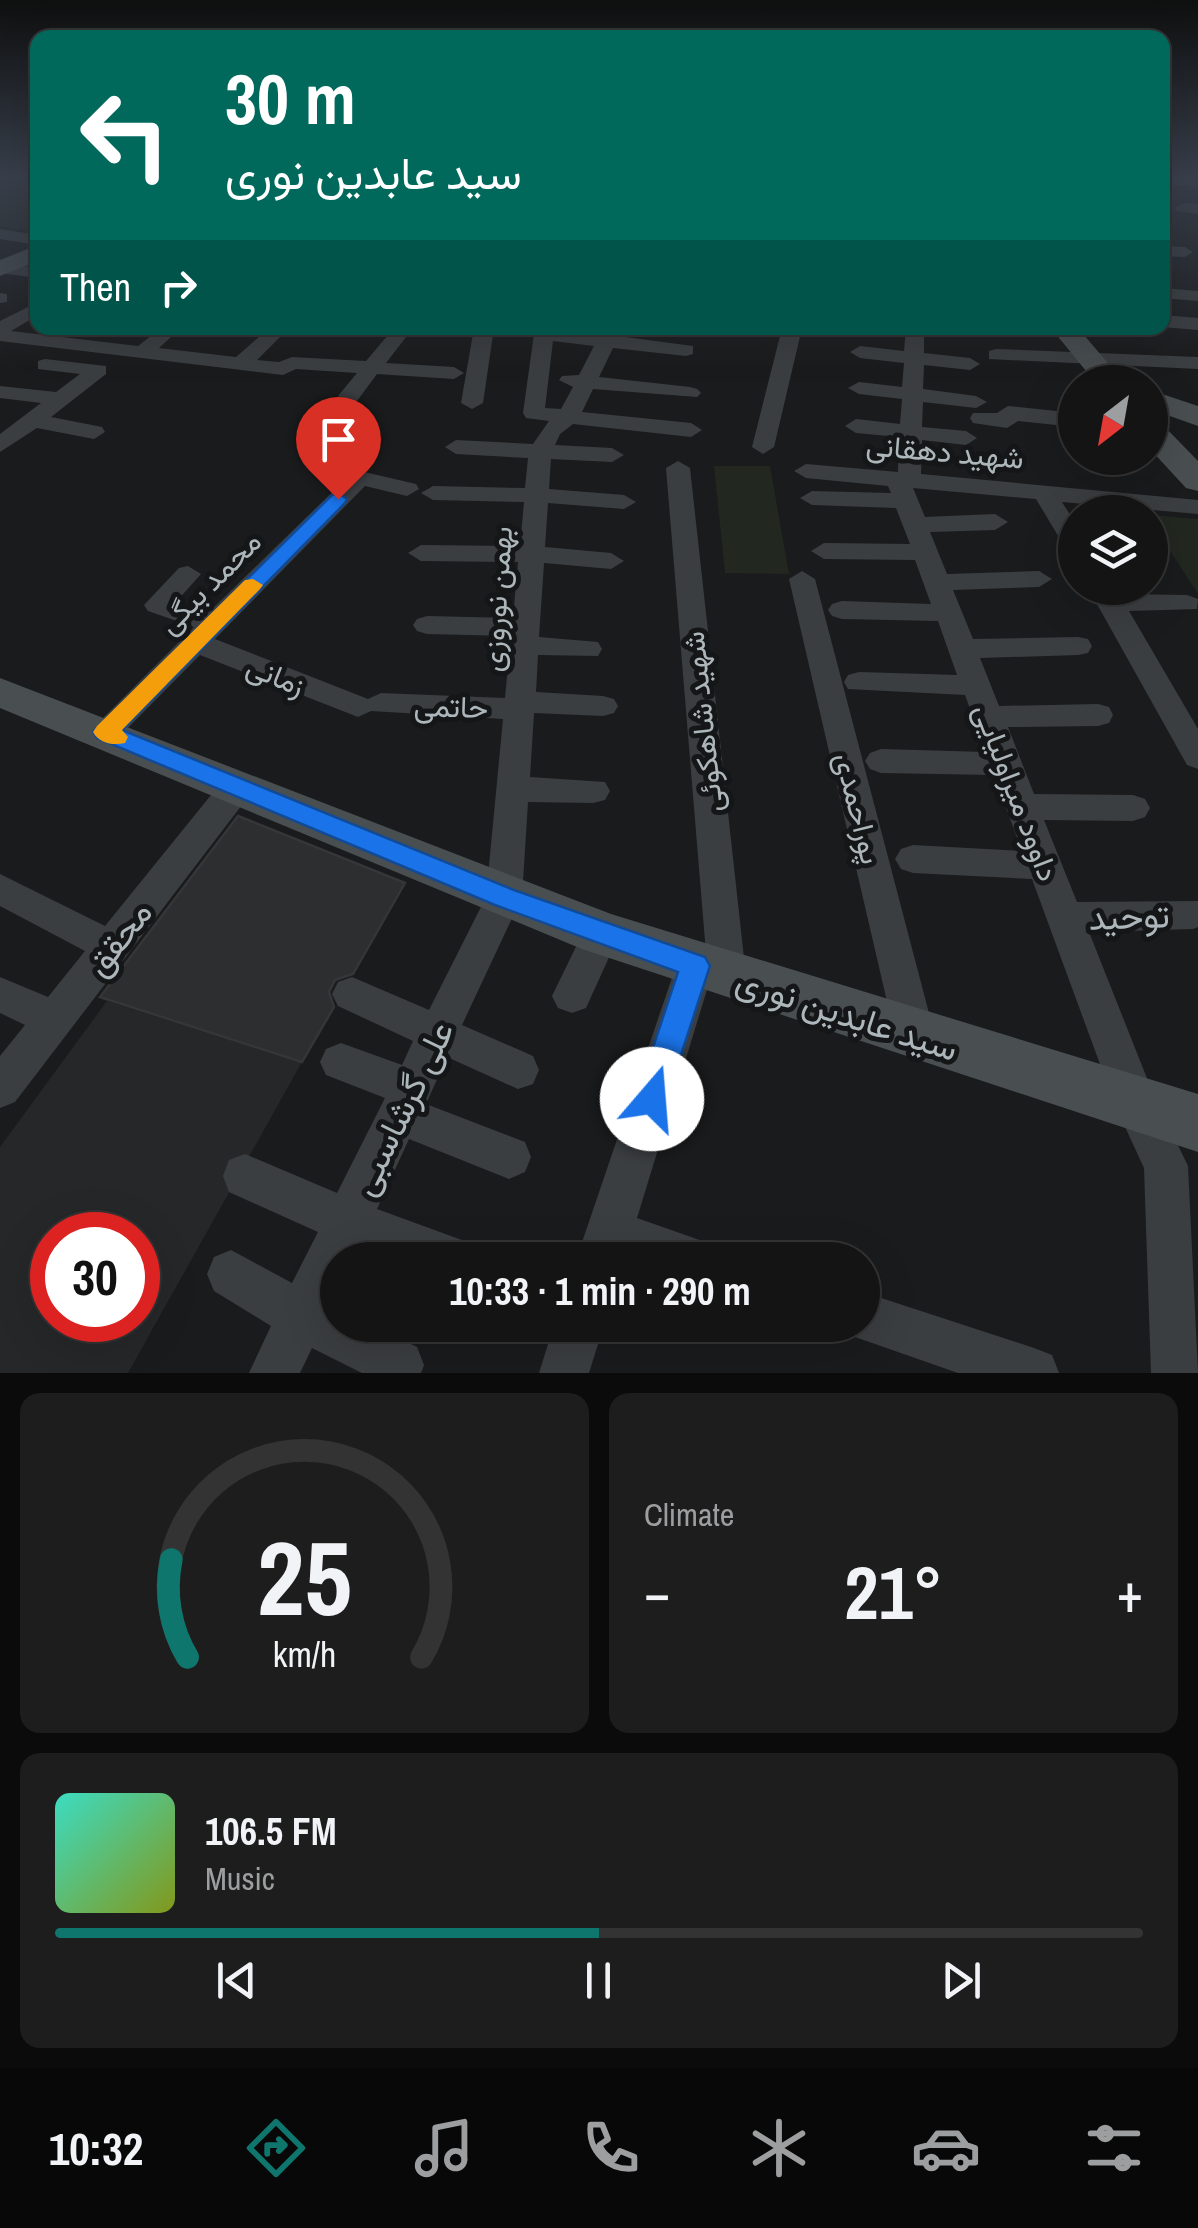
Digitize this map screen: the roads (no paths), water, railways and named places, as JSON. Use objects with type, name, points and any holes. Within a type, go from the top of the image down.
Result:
[{"type":"main road","points":[[1,269],[30,256]]},
{"type":"main road","points":[[1071,335],[1102,365]]},
{"type":"main road","points":[[1168,406],[1198,417]]},
{"type":"main road","points":[[1172,447],[1198,481]]},
{"type":"main road","name":"سید عابدین نوری","points":[[5,700],[105,732],[504,898],[601,933],[1198,1123]]},
{"type":"street","points":[[1170,251],[1184,252]]},
{"type":"street","points":[[1,269],[30,272]]},
{"type":"street","points":[[1170,294],[1198,296]]},
{"type":"street","points":[[0,332],[30,314]]},
{"type":"street","points":[[1170,321],[1198,324]]},
{"type":"street","points":[[0,332],[140,354],[283,369],[292,363],[454,373]]},
{"type":"street","points":[[140,354],[163,335]]},
{"type":"street","points":[[240,364],[271,335]]},
{"type":"street","points":[[362,340],[393,335]]},
{"type":"street","points":[[349,396],[398,335]]},
{"type":"street","points":[[472,404],[483,335]]},
{"type":"street","points":[[536,335],[541,376],[534,413],[691,430]]},
{"type":"street","points":[[540,452],[551,430],[568,417],[609,335],[686,350]]},
{"type":"street","points":[[763,447],[790,335]]},
{"type":"street","name":"داوود میراولیایی","points":[[915,335],[912,431],[920,533],[1136,1106],[1166,1166],[1176,1373]]},
{"type":"street","points":[[860,352],[970,364]]},
{"type":"street","points":[[996,356],[1078,365]]},
{"type":"street","points":[[1161,365],[1198,363]]},
{"type":"street","points":[[0,445],[99,370],[45,365]]},
{"type":"street","points":[[541,376],[690,393]]},
{"type":"street","points":[[860,388],[912,394],[1007,421],[1008,413],[1058,418]]},
{"type":"street","points":[[0,392],[58,400]]},
{"type":"street","points":[[56,425],[82,404]]},
{"type":"street","points":[[32,420],[94,432]]},
{"type":"street","points":[[856,426],[966,438]]},
{"type":"street","points":[[456,448],[492,442],[540,452],[612,455]]},
{"type":"street","name":"بهمن نوروزی","points":[[504,898],[540,452]]},
{"type":"street","name":"شهید شاهکوئی","points":[[678,468],[711,971]]},
{"type":"street","name":"شهید دهقانی","points":[[806,471],[920,533],[1044,493],[1198,507]]},
{"type":"street","name":"محمد بیگی","points":[[105,732],[360,478],[407,490]]},
{"type":"street","points":[[1044,493],[1058,516]]},
{"type":"street","points":[[433,494],[536,495],[624,502]]},
{"type":"street","points":[[812,498],[920,533],[1040,579]]},
{"type":"street","points":[[824,551],[995,522]]},
{"type":"street","points":[[842,610],[920,533]]},
{"type":"street","points":[[420,552],[532,554],[611,561]]},
{"type":"street","name":"زمانی","points":[[188,574],[158,604],[204,633],[369,705]]},
{"type":"street","name":"پوراحمدی","points":[[802,580],[915,1036]]},
{"type":"street","points":[[1168,600],[1187,602]]},
{"type":"street","points":[[1112,605],[1195,746]]},
{"type":"street","points":[[427,626],[526,636],[588,649]]},
{"type":"street","points":[[963,649],[1078,646]]},
{"type":"street","points":[[859,682],[976,685]]},
{"type":"street","name":"حاتمی","points":[[369,705],[604,706]]},
{"type":"street","points":[[988,717],[1098,715]]},
{"type":"street","points":[[882,762],[1006,764]]},
{"type":"street","name":"محقق","points":[[0,1088],[236,788]]},
{"type":"street","points":[[514,788],[593,792]]},
{"type":"street","points":[[1022,807],[1133,808]]},
{"type":"street","points":[[914,860],[1045,866]]},
{"type":"street","points":[[0,889],[111,946]]},
{"type":"street","name":"علی گرشاسبی","points":[[274,1373],[504,898]]},
{"type":"street","name":"توحید","points":[[1064,918],[1193,914]]},
{"type":"street","points":[[572,996],[601,933]]},
{"type":"street","points":[[607,1242],[711,971]]},
{"type":"street","points":[[0,994],[54,1019]]},
{"type":"street","points":[[352,994],[518,1070]]},
{"type":"street","points":[[342,1062],[510,1157]]},
{"type":"street","points":[[245,1176],[404,1242]]},
{"type":"street","points":[[231,1274],[302,1316],[399,1365]]},
{"type":"street","points":[[880,1323],[1034,1373]]},
{"type":"street","points":[[564,1373],[574,1342]]}]
